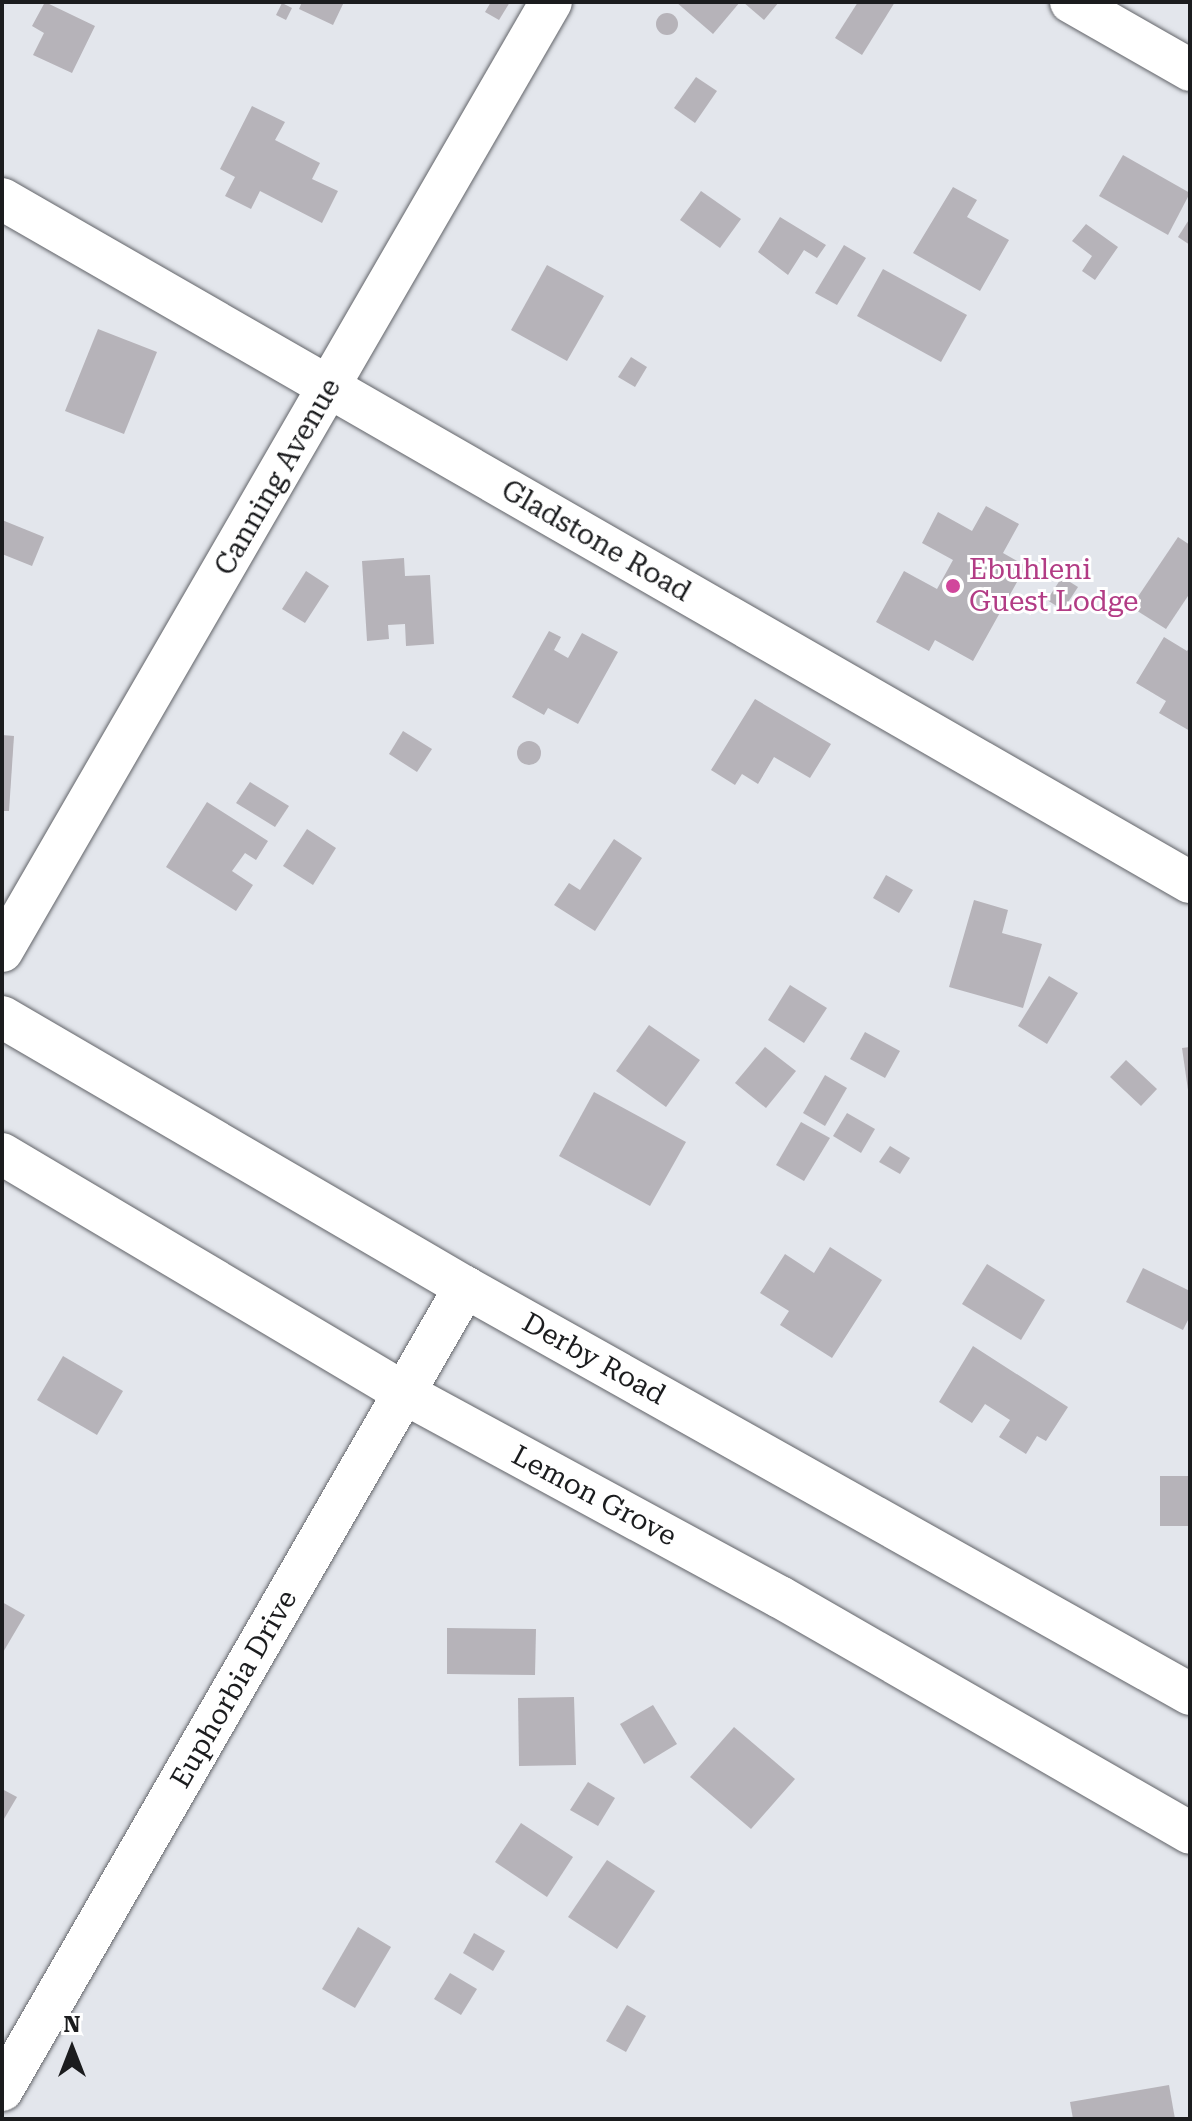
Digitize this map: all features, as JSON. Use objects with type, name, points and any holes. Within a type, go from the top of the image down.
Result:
[{"type":"street","name":"Canning Avenue","points":[[2,951],[551,2]]},
{"type":"street","points":[[1071,2],[1190,70]]},
{"type":"street","name":"Gladstone Road","points":[[2,199],[1190,882]]},
{"type":"street","name":"Derby Road","points":[[2,1017],[465,1287],[1190,1694]]},
{"type":"street","name":"Lemon Grove","points":[[2,1154],[404,1393],[780,1597],[1190,1833]]},
{"type":"street","name":"Euphorbia Drive","points":[[2,2090],[465,1287]]},
{"type":"building","points":[[45,2],[95,26],[72,73],[33,55],[44,33],[32,26]]},
{"type":"building","points":[[302,2],[344,2],[333,25],[299,9]]},
{"type":"building","points":[[491,2],[510,2],[499,20],[485,12]]},
{"type":"building","points":[[676,2],[740,2],[713,34]]},
{"type":"building","points":[[743,2],[779,2],[764,20]]},
{"type":"building","points":[[858,2],[895,2],[862,55],[835,38]]},
{"type":"building","points":[[282,3],[292,8],[286,20],[276,15]]},
{"type":"building","points":[[667,13],[678,24],[667,35],[656,24]]},
{"type":"building","points":[[696,77],[717,91],[695,123],[674,108]]},
{"type":"building","points":[[252,106],[285,122],[275,140],[320,163],[312,179],[338,191],[322,223],[260,191],[251,209],[225,196],[235,177],[220,169]]},
{"type":"building","points":[[1123,155],[1190,193],[1168,235],[1099,196]]},
{"type":"building","points":[[953,187],[977,200],[967,217],[1009,240],[980,291],[913,253]]},
{"type":"building","points":[[701,191],[741,219],[720,248],[680,220]]},
{"type":"building","points":[[780,217],[826,245],[817,258],[804,250],[788,275],[758,252]]},
{"type":"building","points":[[1190,218],[1190,245],[1178,237]]},
{"type":"building","points":[[1086,224],[1118,247],[1095,280],[1082,271],[1092,256],[1072,241]]},
{"type":"building","points":[[844,245],[866,258],[837,305],[815,293]]},
{"type":"building","points":[[547,265],[604,296],[567,361],[511,330]]},
{"type":"building","points":[[883,269],[967,315],[941,362],[857,316]]},
{"type":"building","points":[[98,329],[157,352],[124,434],[65,411]]},
{"type":"building","points":[[631,357],[647,367],[635,387],[618,377]]},
{"type":"building","points":[[986,506],[1019,524],[1003,553],[1026,566],[973,661],[935,640],[929,651],[876,622],[904,571],[937,589],[953,560],[922,543],[938,512],[972,531]]},
{"type":"building","points":[[2,520],[44,537],[32,566],[2,554]]},
{"type":"building","points":[[1178,537],[1190,545],[1190,593],[1166,629],[1131,607]]},
{"type":"building","points":[[404,558],[405,576],[430,575],[434,644],[406,646],[405,624],[388,625],[389,639],[367,641],[362,561]]},
{"type":"building","points":[[306,571],[329,586],[305,623],[282,609]]},
{"type":"building","points":[[1062,577],[1078,587],[1063,610],[1047,600]]},
{"type":"building","points":[[549,631],[561,637],[554,650],[568,658],[582,633],[618,652],[578,724],[548,708],[544,715],[512,697]]},
{"type":"building","points":[[1164,637],[1187,651],[1190,646],[1190,731],[1159,713],[1166,701],[1136,683]]},
{"type":"building","points":[[755,699],[831,744],[810,778],[774,757],[758,784],[742,774],[735,785],[711,770]]},
{"type":"building","points":[[403,731],[432,749],[417,772],[389,754]]},
{"type":"building","points":[[2,735],[14,736],[9,811],[2,811]]},
{"type":"building","points":[[529,741],[540,748],[541,753],[534,764],[529,765],[518,758],[517,753],[524,742]]},
{"type":"building","points":[[250,782],[289,806],[275,827],[236,803]]},
{"type":"building","points":[[207,802],[268,841],[256,860],[245,853],[232,871],[253,885],[236,911],[166,867]]},
{"type":"building","points":[[307,829],[336,848],[313,885],[283,866]]},
{"type":"building","points":[[614,839],[642,858],[595,931],[554,905],[569,883],[580,890]]},
{"type":"building","points":[[886,875],[913,890],[899,913],[873,898]]},
{"type":"building","points":[[974,900],[1008,910],[1002,933],[1042,944],[1023,1008],[949,987]]},
{"type":"building","points":[[1049,976],[1078,993],[1047,1044],[1018,1026]]},
{"type":"building","points":[[790,985],[827,1008],[804,1043],[768,1020]]},
{"type":"building","points":[[649,1025],[700,1060],[666,1107],[616,1071]]},
{"type":"building","points":[[865,1032],[900,1051],[885,1078],[850,1059]]},
{"type":"building","points":[[765,1047],[796,1071],[766,1108],[735,1083]]},
{"type":"building","points":[[1190,1047],[1190,1090],[1188,1090],[1182,1048]]},
{"type":"building","points":[[1126,1060],[1157,1089],[1141,1106],[1110,1077]]},
{"type":"building","points":[[825,1075],[847,1088],[825,1126],[803,1113]]},
{"type":"building","points":[[594,1092],[686,1142],[650,1206],[559,1156]]},
{"type":"building","points":[[847,1113],[875,1129],[861,1153],[833,1136]]},
{"type":"building","points":[[801,1122],[830,1138],[804,1181],[776,1165]]},
{"type":"building","points":[[890,1146],[910,1158],[900,1174],[879,1162]]},
{"type":"building","points":[[830,1247],[882,1280],[832,1358],[780,1325],[789,1311],[760,1293],[785,1254],[814,1273]]},
{"type":"building","points":[[987,1264],[1045,1300],[1021,1340],[962,1304]]},
{"type":"building","points":[[1143,1268],[1190,1291],[1190,1316],[1183,1330],[1126,1302]]},
{"type":"building","points":[[973,1346],[1068,1407],[1046,1441],[1037,1436],[1026,1454],[999,1437],[1010,1420],[985,1404],[972,1423],[939,1402]]},
{"type":"building","points":[[63,1356],[123,1391],[97,1435],[37,1400]]},
{"type":"building","points":[[1160,1476],[1190,1476],[1190,1526],[1160,1526]]},
{"type":"building","points":[[2,1602],[25,1615],[2,1654]]},
{"type":"building","points":[[447,1628],[536,1629],[535,1675],[447,1674]]},
{"type":"building","points":[[574,1697],[576,1765],[519,1766],[518,1698]]},
{"type":"building","points":[[653,1705],[677,1744],[644,1764],[620,1724]]},
{"type":"building","points":[[734,1727],[795,1779],[751,1829],[690,1777]]},
{"type":"building","points":[[588,1782],[615,1798],[598,1826],[570,1810]]},
{"type":"building","points":[[2,1789],[17,1797],[4,1819],[2,1818]]},
{"type":"building","points":[[521,1823],[573,1857],[547,1897],[495,1862]]},
{"type":"building","points":[[607,1860],[655,1891],[617,1949],[568,1917]]},
{"type":"building","points":[[358,1927],[391,1947],[355,2008],[322,1989]]},
{"type":"building","points":[[474,1933],[505,1951],[493,1971],[463,1953]]},
{"type":"building","points":[[450,1973],[477,1989],[461,2015],[434,1999]]},
{"type":"building","points":[[627,2005],[646,2016],[626,2052],[606,2041]]},
{"type":"building","points":[[1169,2085],[1175,2119],[1073,2119],[1070,2102]]},
{"type":"place","name":"Ebuhleni Guest Lodge","points":[[953,586]]}]
